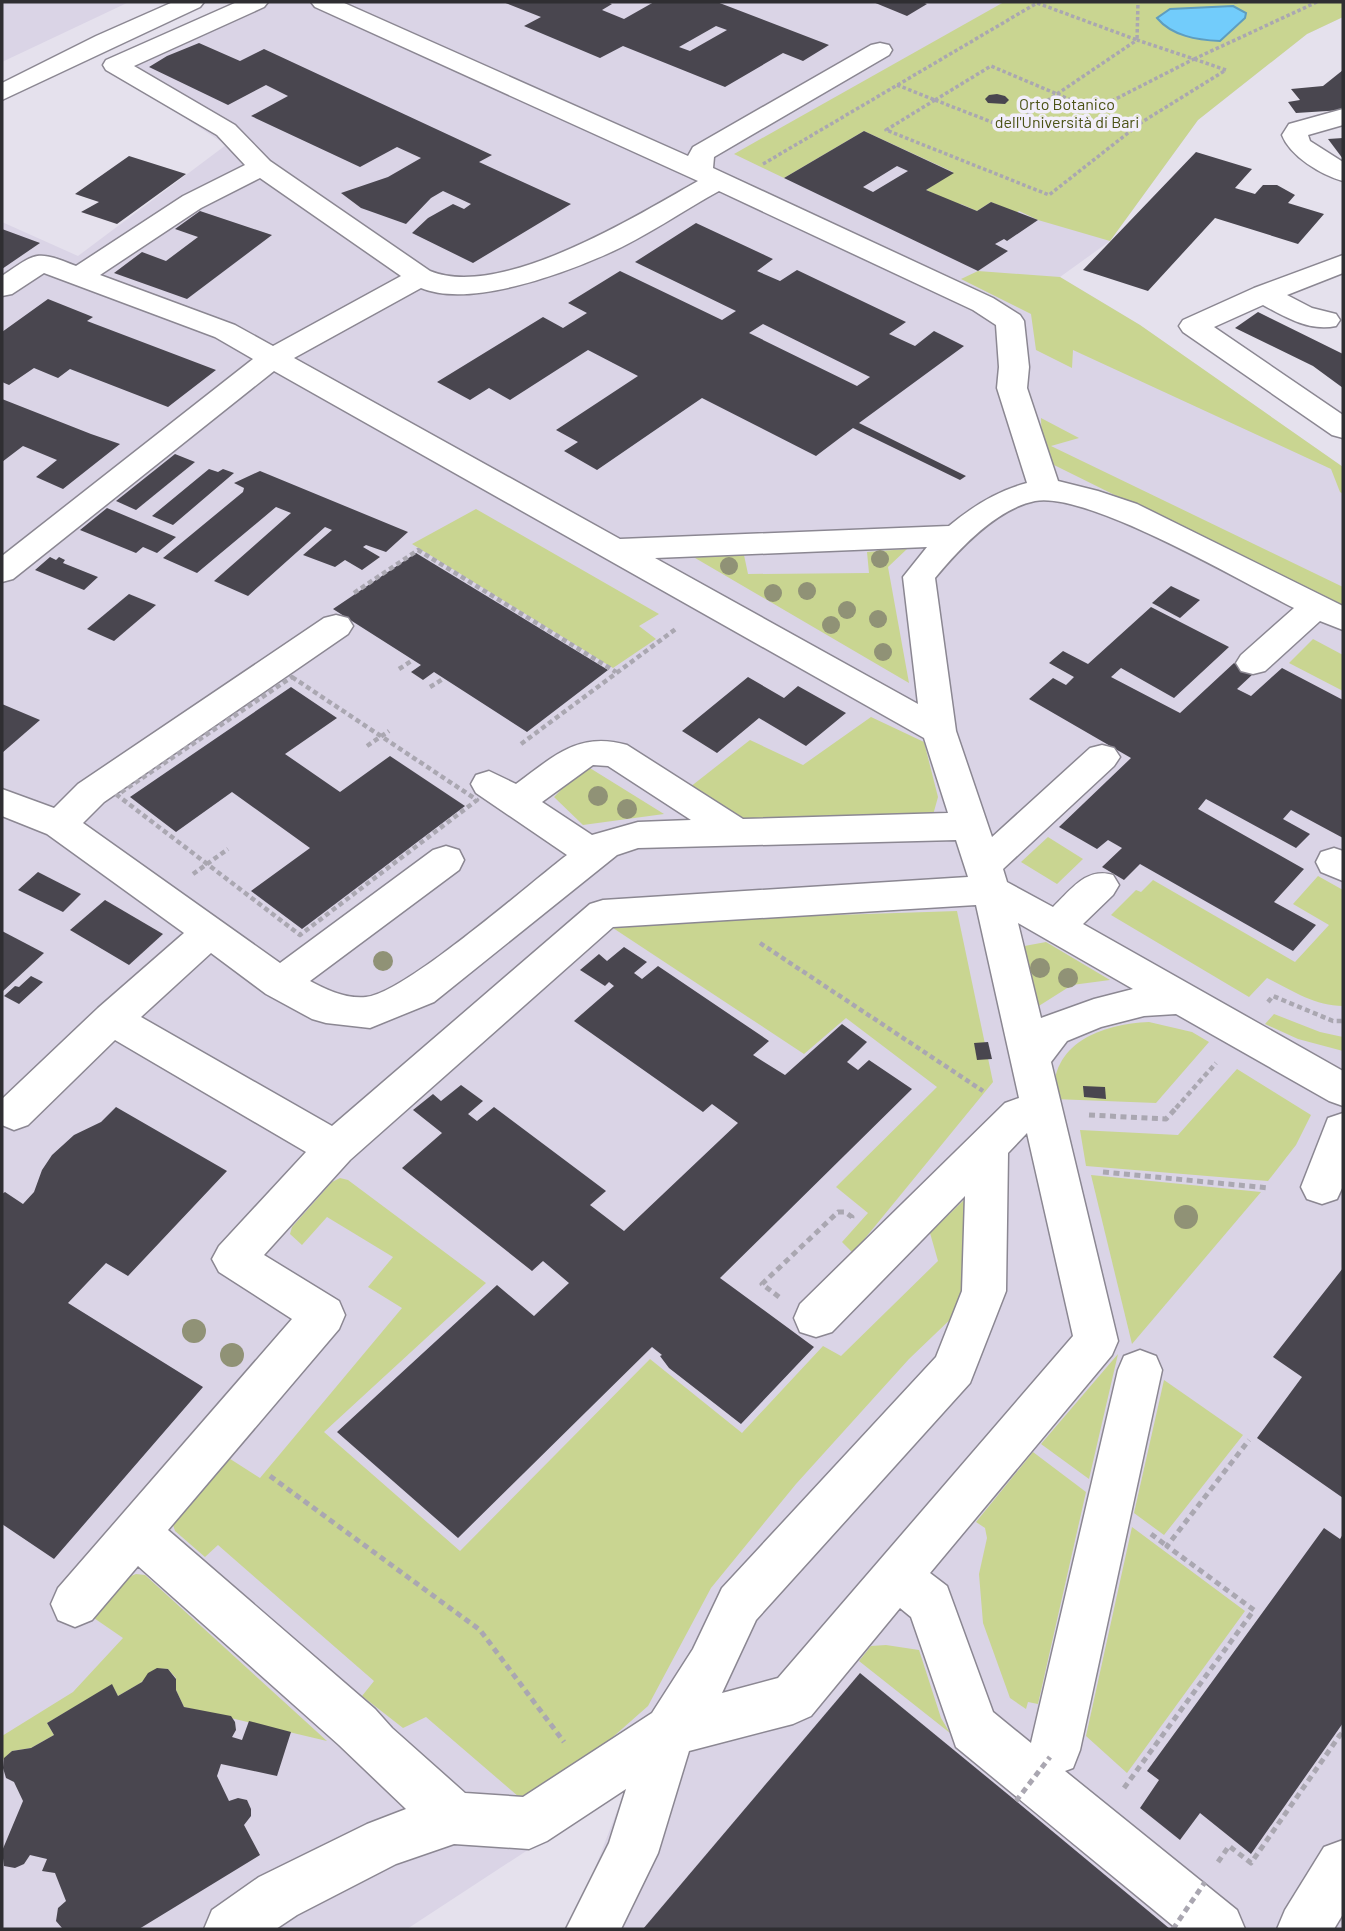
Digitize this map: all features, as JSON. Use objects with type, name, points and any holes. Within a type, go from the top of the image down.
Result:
[{"type":"street","points":[[2,93],[192,2]]},
{"type":"street","points":[[256,2],[115,65],[226,130],[261,167],[420,277],[444,287],[503,281],[598,248],[708,176]]},
{"type":"street","points":[[323,2],[708,176],[983,304],[1010,321],[1014,367],[1012,388],[1045,490]]},
{"type":"street","points":[[708,176],[702,153],[880,51]]},
{"type":"street","points":[[1343,117],[1311,124],[1298,129],[1296,135],[1299,145],[1343,173]]},
{"type":"street","points":[[81,275],[192,202],[261,167]]},
{"type":"street","points":[[2,288],[41,262],[225,331],[712,602],[939,732]]},
{"type":"street","points":[[1343,263],[1264,294],[1194,326],[1343,429]]},
{"type":"street","points":[[2,572],[272,358],[420,277]]},
{"type":"street","points":[[1264,294],[1303,315],[1338,321]]},
{"type":"street","points":[[593,1929],[632,1853],[670,1731],[710,1666],[739,1604],[954,1369],[984,1291],[1029,1061],[987,878],[939,732],[919,577],[955,536],[1020,495],[1045,490],[1095,500],[1126,511],[1330,613]]},
{"type":"street","points":[[616,549],[955,536]]},
{"type":"street","points":[[60,825],[91,793],[342,611]]},
{"type":"street","points":[[1253,663],[1330,613]]},
{"type":"street","points":[[592,854],[503,793],[590,753],[615,754],[736,832]]},
{"type":"street","points":[[75,1604],[323,1315],[234,1259],[335,1148],[603,914],[987,878],[1102,758]]},
{"type":"street","points":[[2,802],[60,825],[281,983],[326,1008],[370,1013],[421,991],[604,845],[638,835],[971,826]]},
{"type":"street","points":[[281,983],[446,860]]},
{"type":"street","points":[[987,878],[1056,927],[1343,1090]]},
{"type":"street","points":[[1056,927],[1100,885]]},
{"type":"street","points":[[14,1113],[112,1018],[209,933]]},
{"type":"street","points":[[1029,1061],[1053,1030],[1094,1014],[1144,1001],[1180,998]]},
{"type":"street","points":[[112,1018],[335,1148]]},
{"type":"street","points":[[816,1318],[1016,1125]]},
{"type":"street","points":[[231,1929],[278,1896],[385,1842],[454,1818],[528,1823],[670,1731],[793,1699],[1096,1341],[1016,1125]]},
{"type":"street","points":[[1322,1187],[1343,1130]]},
{"type":"street","points":[[1053,1754],[1140,1370]]},
{"type":"street","points":[[135,1532],[357,1727],[374,1746],[454,1818]]},
{"type":"street","points":[[897,1576],[930,1602],[974,1729],[1217,1929]]},
{"type":"street","points":[[1304,1929],[1343,1866]]},
{"type":"path","points":[[1137,40],[1138,2]]},
{"type":"path","points":[[759,166],[1037,4],[1137,40],[1194,59],[1226,70],[1142,122],[1049,195],[886,130],[991,66],[1094,110],[1143,83],[1194,59],[1317,2]]},
{"type":"path","points":[[897,85],[1007,128],[1137,40]]},
{"type":"path","points":[[342,611],[418,550],[616,672]]},
{"type":"path","points":[[521,744],[712,602]]},
{"type":"path","points":[[399,669],[413,660]]},
{"type":"path","points":[[177,746],[292,669]]},
{"type":"path","points":[[292,677],[382,736],[477,800],[300,935],[117,794],[292,677]]},
{"type":"path","points":[[430,688],[443,678]]},
{"type":"path","points":[[367,747],[388,731]]},
{"type":"path","points":[[190,876],[201,884]]},
{"type":"path","points":[[705,906],[1016,1125]]},
{"type":"path","points":[[1266,1004],[1273,996],[1333,1021],[1343,1021]]},
{"type":"path","points":[[1083,1115],[1166,1119],[1224,1055]]},
{"type":"path","points":[[1092,1171],[1269,1188]]},
{"type":"path","points":[[779,1297],[762,1284],[838,1212],[845,1212],[852,1217],[850,1224]]},
{"type":"path","points":[[1115,1799],[1254,1610],[1167,1546],[1249,1440]]},
{"type":"path","points":[[270,1476],[480,1630],[567,1746]]},
{"type":"path","points":[[1216,1866],[1229,1846],[1251,1863],[1340,1735],[1337,1732]]},
{"type":"path","points":[[1016,1801],[1053,1754]]},
{"type":"path","points":[[1173,1929],[1205,1882]]},
{"type":"shaded area","points":[[2,2],[129,2],[2,62]]},
{"type":"shaded area","points":[[240,2],[1343,2],[1343,17],[1307,34],[1198,120],[1110,241],[1060,277],[1140,325],[1343,467],[1343,1929],[566,1929],[592,1876],[627,1785],[407,1929],[2,1929],[2,222],[78,256],[226,145],[102,63]]},
{"type":"green space","name":"Orto Botanico dell'Università di Bari","points":[[1004,2],[1343,2],[1343,17],[1307,34],[1198,120],[1110,241],[1038,220],[1019,211],[1016,213],[991,202],[977,211],[959,205],[926,190],[953,172],[864,131],[784,178],[734,154]]},
{"type":"green space","points":[[978,271],[1060,277],[1140,325],[1343,467],[1343,494],[1331,469],[1073,350],[1072,368],[1036,350],[1031,314],[961,279]]},
{"type":"green space","points":[[1041,418],[1079,438],[1051,446],[1343,587],[1343,608],[1054,465],[1042,450]]},
{"type":"green space","points":[[476,509],[659,614],[639,626],[656,639],[613,668],[412,544]]},
{"type":"green space","points":[[907,549],[888,567],[909,683],[690,555],[744,555],[748,574],[869,573],[867,552]]},
{"type":"green space","points":[[1313,639],[1343,655],[1343,691],[1289,663]]},
{"type":"green space","points":[[871,717],[924,742],[938,797],[933,815],[740,826],[685,791],[750,740],[803,765]]},
{"type":"green space","points":[[585,765],[664,814],[583,825],[554,797]]},
{"type":"green space","points":[[1048,837],[1083,859],[1057,884],[1021,862]]},
{"type":"green space","points":[[1318,876],[1343,890],[1343,1006],[1313,1000],[1267,978],[1249,997],[1111,915],[1136,890],[1141,892],[1153,880],[1295,962],[1329,925],[1293,904]]},
{"type":"green space","points":[[957,911],[993,1082],[853,1253],[842,1242],[868,1213],[836,1187],[937,1087],[846,1018],[804,1054],[613,928],[749,918]]},
{"type":"green space","points":[[1046,942],[1110,980],[1072,985],[1034,1009],[1019,947]]},
{"type":"green space","points":[[1274,1014],[1320,1032],[1343,1037],[1343,1051],[1298,1039],[1265,1024]]},
{"type":"green space","points":[[1149,1022],[1192,1032],[1209,1042],[1156,1103],[1054,1099],[1055,1080],[1060,1064],[1069,1051],[1082,1040],[1114,1027]]},
{"type":"green space","points":[[1237,1069],[1311,1115],[1296,1145],[1268,1181],[1086,1166],[1080,1130],[1178,1135]]},
{"type":"green space","points":[[1091,1175],[1261,1192],[1132,1344]]},
{"type":"green space","points":[[340,1178],[348,1180],[486,1283],[324,1432],[460,1551],[650,1359],[742,1433],[823,1346],[841,1356],[938,1261],[930,1233],[969,1195],[972,1256],[958,1312],[909,1359],[796,1484],[711,1588],[648,1706],[580,1766],[526,1803],[426,1717],[403,1728],[362,1696],[374,1681],[218,1545],[205,1557],[175,1531],[172,1522],[224,1455],[260,1478],[402,1308],[368,1287],[393,1257],[327,1217],[302,1245],[290,1234],[292,1227],[332,1182]]},
{"type":"green space","points":[[1118,1354],[1089,1479],[1041,1444]]},
{"type":"green space","points":[[1164,1380],[1243,1435],[1164,1535],[1134,1513]]},
{"type":"green space","points":[[1033,1452],[1086,1492],[1038,1704],[1028,1702],[1026,1709],[1010,1698],[983,1623],[979,1574],[987,1538],[985,1528],[976,1522]]},
{"type":"green space","points":[[1132,1527],[1245,1611],[1127,1773],[1086,1736]]},
{"type":"green space","points":[[136,1574],[145,1575],[327,1741],[184,1707],[176,1690],[176,1678],[168,1669],[162,1669],[118,1696],[112,1685],[47,1723],[54,1735],[31,1748],[12,1751],[2,1761],[2,1736],[73,1692],[123,1638],[91,1616],[126,1578]]},
{"type":"green space","points":[[886,1645],[919,1650],[941,1718],[950,1733],[859,1661],[871,1646]]},
{"type":"water","points":[[1233,6],[1246,13],[1245,18],[1220,41],[1185,36],[1170,29],[1157,18],[1170,9]]},
{"type":"building","points":[[503,2],[607,2],[612,4],[602,10],[624,19],[654,2],[717,2],[829,45],[803,61],[783,53],[725,87],[623,46],[600,58],[524,26],[541,17]],"holes":[[[716,26],[727,30],[690,51],[679,47]]]},
{"type":"building","points":[[873,2],[922,2],[927,4],[907,16]]},
{"type":"building","points":[[199,43],[240,61],[264,49],[492,155],[479,162],[571,204],[473,263],[412,233],[428,218],[453,204],[464,209],[471,204],[443,191],[431,198],[406,224],[361,208],[341,193],[388,177],[421,158],[397,147],[360,167],[251,116],[288,96],[266,85],[228,105],[149,67],[167,56]]},
{"type":"building","points":[[1343,70],[1343,110],[1296,113],[1288,102],[1300,100],[1291,89],[1323,86]]},
{"type":"building","points":[[997,94],[1009,100],[1005,104],[988,103],[985,99],[989,95]]},
{"type":"building","points":[[864,131],[954,173],[926,190],[977,211],[991,202],[1038,220],[1007,241],[1004,239],[995,244],[1008,251],[978,271],[784,178]],"holes":[[[897,166],[908,171],[873,192],[863,187]]]},
{"type":"building","points":[[1343,138],[1343,159],[1328,139]]},
{"type":"building","points":[[1196,152],[1252,169],[1235,188],[1255,194],[1263,185],[1277,185],[1295,195],[1288,203],[1324,214],[1298,244],[1215,218],[1148,291],[1083,270]]},
{"type":"building","points":[[129,156],[186,174],[117,224],[81,212],[99,202],[75,194]]},
{"type":"building","points":[[200,211],[272,235],[187,299],[114,273],[142,252],[166,261],[198,237],[175,229]]},
{"type":"building","points":[[696,223],[773,259],[757,271],[780,281],[797,270],[906,322],[889,334],[915,346],[934,331],[964,346],[859,423],[966,476],[960,480],[853,428],[816,456],[702,398],[597,470],[564,451],[578,442],[556,430],[638,376],[588,350],[510,400],[489,388],[470,400],[437,382],[543,317],[563,328],[587,313],[568,303],[620,271],[722,320],[736,311],[635,262]],"holes":[[[763,324],[870,377],[857,386],[749,333]]]},
{"type":"building","points":[[2,229],[40,243],[2,269]]},
{"type":"building","points":[[48,299],[93,317],[87,321],[216,370],[168,407],[70,369],[58,378],[34,368],[9,385],[2,382],[2,332]]},
{"type":"building","points":[[1258,312],[1343,354],[1343,388],[1313,366],[1235,328]]},
{"type":"building","points":[[2,399],[120,444],[63,489],[36,477],[57,460],[23,446],[2,462]]},
{"type":"building","points":[[175,454],[195,462],[136,510],[116,501]]},
{"type":"building","points":[[209,469],[218,472],[223,469],[234,473],[173,525],[152,516]]},
{"type":"building","points":[[260,471],[408,532],[386,552],[366,545],[363,547],[380,557],[362,570],[345,560],[335,567],[303,555],[332,530],[325,527],[248,596],[214,581],[291,513],[276,507],[197,573],[163,558],[243,492],[244,488],[234,483]]},
{"type":"building","points":[[107,508],[176,537],[157,553],[143,547],[136,553],[80,530]]},
{"type":"building","points":[[416,553],[608,670],[527,732],[434,672],[423,680],[411,672],[421,665],[333,609]]},
{"type":"building","points":[[50,557],[56,560],[59,557],[65,560],[63,563],[98,577],[84,590],[35,570]]},
{"type":"building","points":[[1171,586],[1200,600],[1180,618],[1152,603]]},
{"type":"building","points":[[129,594],[156,605],[114,641],[87,629]]},
{"type":"building","points":[[1151,607],[1229,647],[1174,698],[1121,668],[1111,677],[1180,713],[1234,663],[1253,674],[1237,689],[1251,696],[1282,668],[1343,700],[1343,838],[1291,810],[1283,819],[1310,834],[1296,848],[1206,799],[1198,809],[1304,869],[1274,902],[1316,925],[1293,951],[1140,864],[1124,880],[1102,867],[1122,848],[1108,840],[1097,849],[1059,827],[1131,758],[1029,699],[1053,678],[1066,685],[1074,677],[1049,663],[1063,651],[1088,664]]},
{"type":"building","points":[[748,677],[784,698],[798,686],[846,713],[806,746],[759,718],[717,753],[682,731]]},
{"type":"building","points":[[291,687],[337,718],[285,754],[340,792],[390,756],[465,806],[302,929],[251,891],[310,848],[232,792],[176,832],[130,797]]},
{"type":"building","points":[[2,704],[40,720],[2,753]]},
{"type":"building","points":[[38,872],[81,894],[63,912],[18,890]]},
{"type":"building","points":[[105,900],[163,934],[129,965],[70,930]]},
{"type":"building","points":[[2,931],[44,953],[2,992]]},
{"type":"building","points":[[624,947],[647,962],[634,973],[642,979],[658,966],[769,1041],[753,1055],[785,1075],[842,1024],[867,1042],[847,1062],[858,1070],[869,1060],[912,1089],[720,1278],[814,1347],[741,1424],[669,1368],[660,1356],[662,1355],[652,1347],[458,1538],[337,1432],[497,1285],[534,1316],[569,1283],[543,1261],[532,1271],[402,1168],[442,1133],[413,1110],[433,1094],[441,1101],[461,1085],[483,1101],[468,1114],[477,1121],[494,1107],[606,1191],[590,1205],[624,1231],[738,1123],[712,1104],[703,1112],[574,1021],[614,986],[609,982],[605,986],[580,970],[599,954],[607,961]]},
{"type":"building","points":[[31,976],[43,982],[19,1004],[4,996],[15,986],[19,987]]},
{"type":"building","points":[[988,1042],[992,1059],[977,1060],[974,1043]]},
{"type":"building","points":[[1083,1086],[1105,1087],[1106,1099],[1084,1097]]},
{"type":"building","points":[[116,1107],[227,1171],[128,1276],[106,1263],[68,1303],[203,1387],[54,1559],[2,1524],[2,1194],[5,1192],[23,1204],[34,1192],[42,1170],[52,1155],[74,1135],[101,1122]]},
{"type":"building","points":[[1343,1268],[1343,1498],[1257,1438],[1302,1377],[1273,1357]]},
{"type":"building","points":[[1324,1528],[1340,1539],[1343,1534],[1343,1723],[1251,1854],[1200,1813],[1180,1840],[1140,1808],[1159,1780],[1147,1771]]},
{"type":"building","points":[[157,1668],[168,1669],[176,1679],[176,1690],[184,1707],[231,1716],[236,1730],[232,1737],[242,1740],[249,1721],[291,1732],[277,1776],[221,1764],[217,1776],[229,1801],[238,1798],[247,1800],[251,1816],[244,1825],[260,1855],[139,1929],[62,1928],[56,1921],[58,1908],[66,1901],[55,1873],[42,1871],[47,1859],[30,1855],[24,1864],[15,1868],[4,1866],[2,1851],[23,1801],[14,1782],[6,1778],[4,1758],[12,1751],[31,1748],[54,1735],[47,1723],[112,1684],[118,1696],[142,1682],[148,1673]]},
{"type":"building","points":[[860,1673],[1016,1801],[1170,1929],[643,1929]]}]
